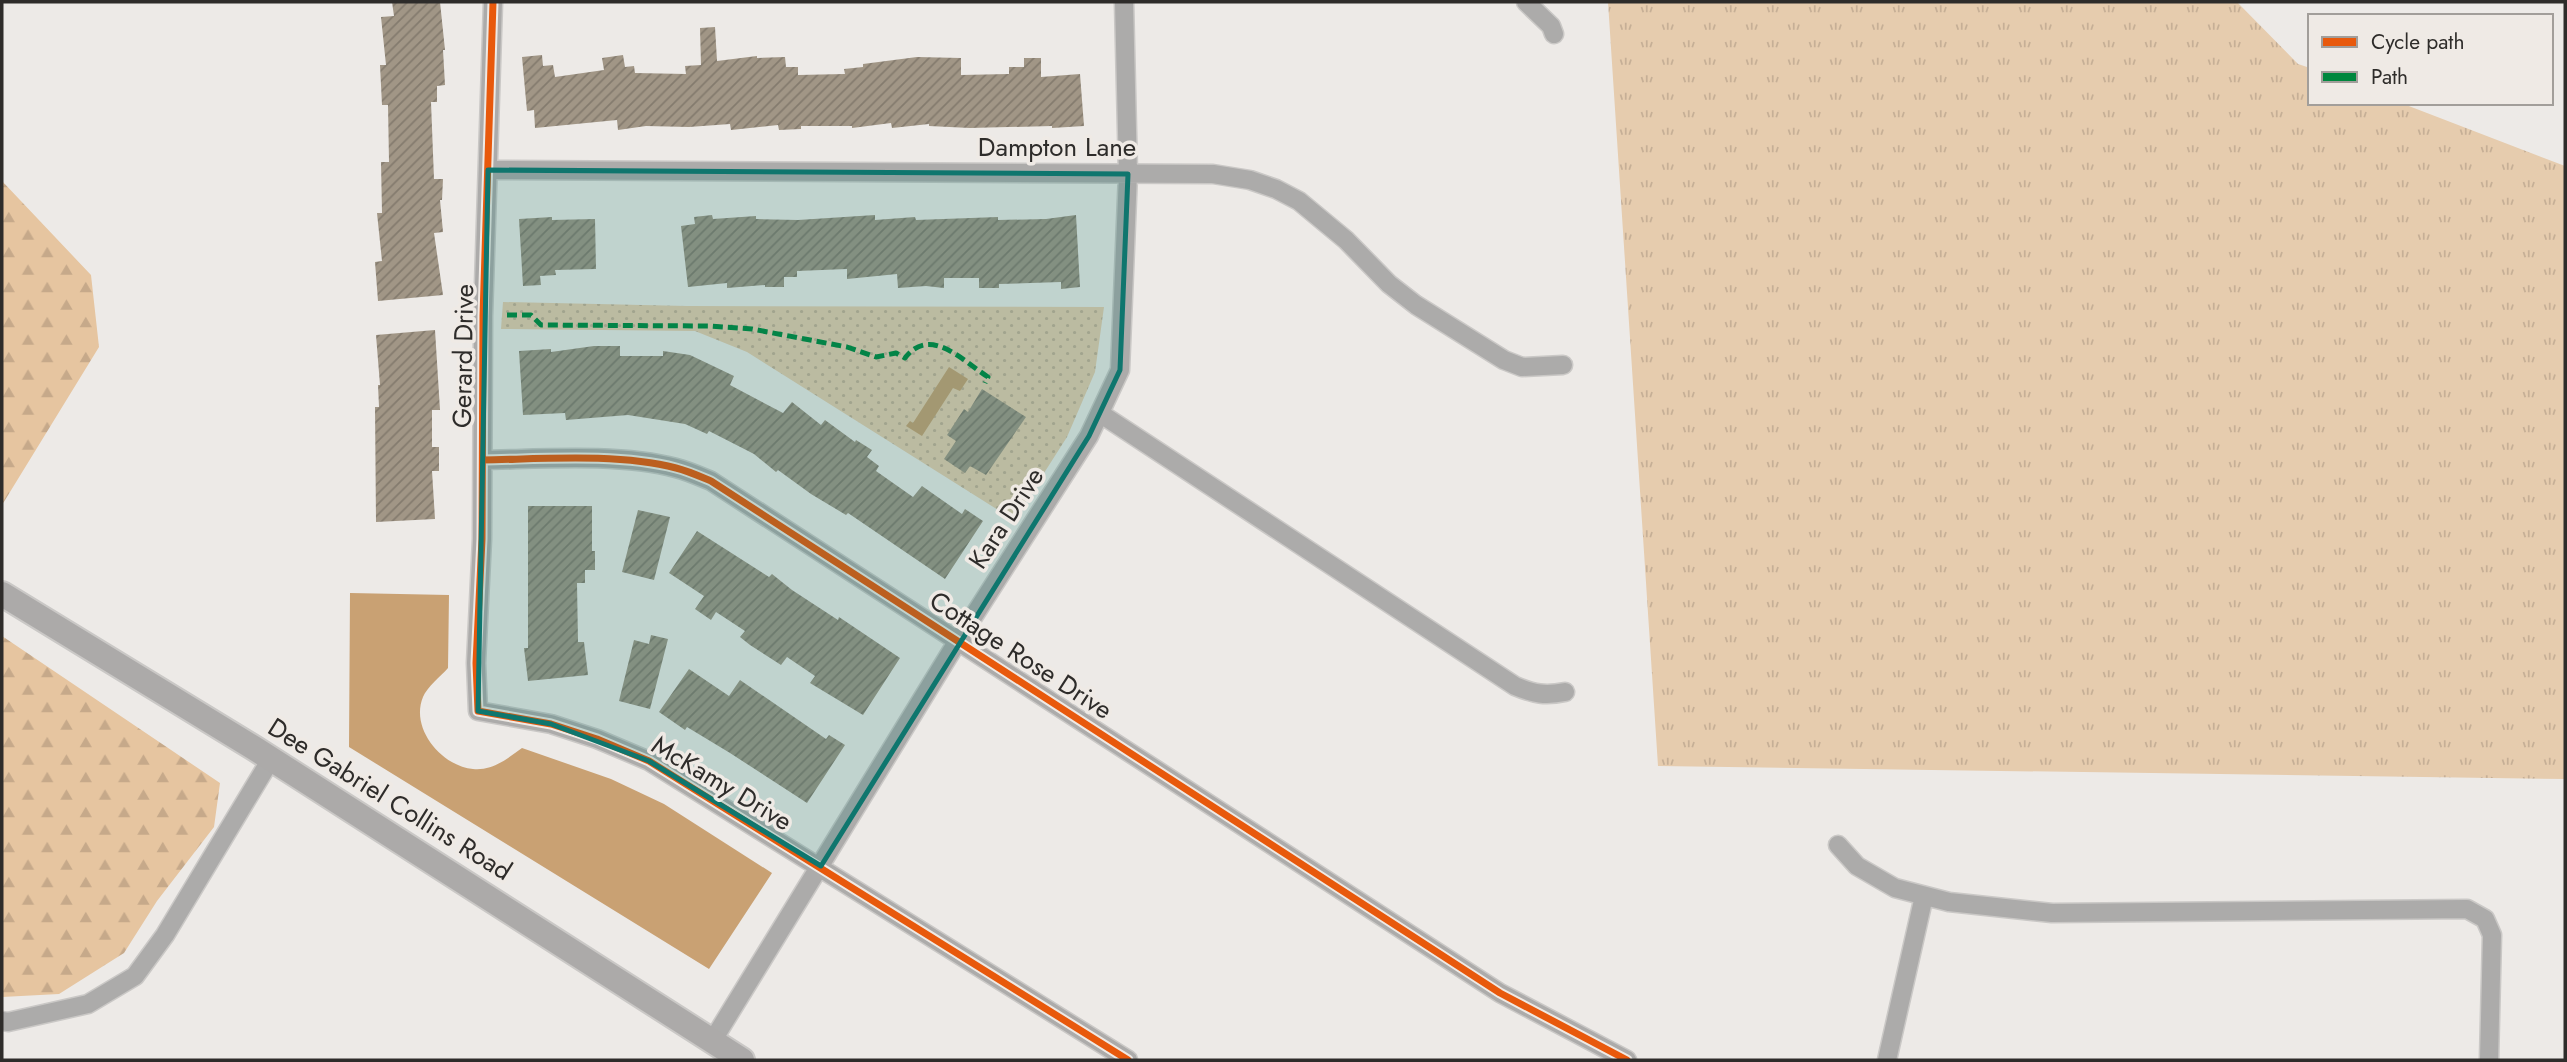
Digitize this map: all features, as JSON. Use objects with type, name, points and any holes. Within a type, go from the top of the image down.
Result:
[{"type":"street","name":"Gerard Drive","points":[[478,711],[476,663],[483,460],[483,316],[493,2]]},
{"type":"street","name":"Kara Drive","points":[[713,1040],[958,639],[1089,436],[1120,370],[1128,174],[1125,2]]},
{"type":"street","points":[[1526,2],[1551,26],[1554,34]]},
{"type":"street","name":"Dampton Lane","points":[[488,170],[1213,174],[1250,180],[1276,189],[1322,218],[1374,271],[1416,305],[1504,360],[1522,367],[1563,365]]},
{"type":"street","points":[[1101,414],[1515,686],[1545,696],[1565,692]]},
{"type":"street","name":"Cottage Rose Drive","points":[[483,460],[597,459],[675,467],[711,481],[1500,993],[1627,1060]]},
{"type":"street","name":"Dee Gabriel Collins Road","points":[[2,594],[271,759],[742,1060]]},
{"type":"street","name":"McKamy Drive","points":[[478,711],[551,724],[597,739],[649,761],[1128,1060]]},
{"type":"street","points":[[2,1021],[8,1022],[88,1004],[135,976],[165,935],[271,759]]},
{"type":"street","points":[[1838,845],[1857,866],[1895,888],[1949,902],[2052,913],[2468,909],[2485,919],[2492,935],[2489,1060]]},
{"type":"street","points":[[1887,1060],[1924,896]]},
{"type":"highlighted area","points":[[488,170],[1128,174],[1120,370],[1089,436],[821,866],[649,761],[551,724],[478,711]]},
{"type":"green space","points":[[1608,2],[2237,2],[2298,64],[2308,67],[2308,105],[2406,105],[2565,166],[2565,779],[1658,766]]},
{"type":"green space","points":[[2,181],[91,275],[99,347],[2,505]]},
{"type":"green space","points":[[503,302],[687,306],[1104,307],[1095,372],[1067,437],[1014,520],[747,352],[695,331],[501,329]]},
{"type":"green space","points":[[2,636],[220,783],[214,827],[157,901],[124,953],[59,994],[2,997]]},
{"type":"shaded area","points":[[949,367],[968,379],[960,391],[953,388],[922,436],[906,426],[910,421],[913,423]]},
{"type":"shaded area","points":[[350,593],[449,595],[448,668],[425,693],[420,709],[421,721],[431,744],[450,761],[473,769],[487,768],[522,748],[611,779],[664,804],[772,873],[709,969],[349,747]]},
{"type":"building","points":[[392,2],[440,2],[445,50],[445,85],[437,86],[437,102],[431,102],[434,179],[443,179],[440,200],[443,232],[434,233],[443,295],[378,301],[375,262],[382,261],[377,213],[382,213],[381,162],[389,162],[388,105],[382,105],[380,65],[386,65],[381,17],[394,16]]},
{"type":"building","points":[[715,27],[717,61],[757,56],[785,57],[786,67],[798,67],[798,75],[845,74],[844,69],[863,67],[863,64],[917,57],[961,58],[961,75],[1009,74],[1009,67],[1024,67],[1024,58],[1041,58],[1041,77],[1080,74],[1084,126],[970,128],[929,124],[892,128],[891,123],[852,128],[801,126],[801,129],[779,130],[778,125],[731,130],[730,124],[646,126],[618,130],[617,120],[535,128],[534,110],[527,111],[522,57],[542,55],[543,66],[553,65],[555,77],[604,70],[602,58],[623,55],[625,67],[634,66],[635,73],[686,74],[685,66],[701,65],[700,28]]},
{"type":"building","points":[[712,215],[713,219],[756,216],[756,219],[798,220],[875,215],[875,220],[998,217],[998,220],[1076,215],[1080,287],[1061,289],[1061,282],[999,284],[999,288],[979,288],[979,278],[944,278],[944,288],[898,288],[897,274],[847,279],[847,269],[797,271],[797,277],[784,277],[784,287],[765,285],[727,288],[727,283],[688,287],[681,226],[695,224],[694,217]]},
{"type":"building","points":[[552,217],[552,220],[595,219],[596,269],[555,270],[556,275],[540,276],[541,285],[523,286],[519,219]]},
{"type":"building","points":[[435,330],[440,410],[432,410],[432,447],[439,447],[439,471],[432,471],[435,519],[376,522],[375,407],[379,407],[380,385],[376,335]]},
{"type":"building","points":[[594,346],[620,346],[620,356],[663,356],[663,351],[690,355],[734,376],[730,385],[783,413],[792,402],[821,425],[825,420],[855,442],[856,440],[872,450],[867,457],[879,466],[876,471],[913,497],[922,486],[962,514],[965,509],[983,521],[945,579],[848,513],[846,515],[811,494],[778,470],[776,472],[754,454],[709,431],[707,434],[685,424],[628,415],[566,420],[565,413],[523,415],[519,351],[551,349],[551,352]]},
{"type":"building","points":[[982,389],[1026,417],[986,475],[970,466],[965,473],[944,459],[956,441],[947,435],[964,409],[968,412]]},
{"type":"building","points":[[528,506],[592,506],[592,551],[595,551],[595,570],[585,570],[585,583],[577,583],[578,642],[584,642],[588,675],[528,681],[524,648],[528,648]]},
{"type":"building","points":[[638,510],[670,517],[654,580],[622,572]]},
{"type":"building","points":[[697,531],[769,577],[772,574],[792,590],[838,620],[839,617],[900,658],[863,715],[810,683],[815,676],[787,657],[781,665],[750,645],[740,637],[745,631],[716,612],[711,620],[695,609],[704,596],[669,573]]},
{"type":"building","points":[[651,635],[668,639],[650,709],[619,701],[634,640],[649,644]]},
{"type":"building","points":[[689,669],[729,696],[740,680],[826,739],[829,735],[845,745],[807,803],[730,753],[687,727],[685,730],[659,712]]},
{"type":"marked path","points":[[507,315],[531,315],[541,325],[710,326],[752,329],[847,347],[876,357],[896,353],[905,358],[915,349],[936,345],[957,355],[988,377],[985,383]]},
{"type":"cycle path","points":[[493,2],[483,316],[482,539],[476,663],[478,711],[551,724],[597,739],[649,761],[1128,1060]]},
{"type":"cycle path","points":[[483,460],[630,460],[676,468],[711,481],[1500,993],[1627,1060]]}]
